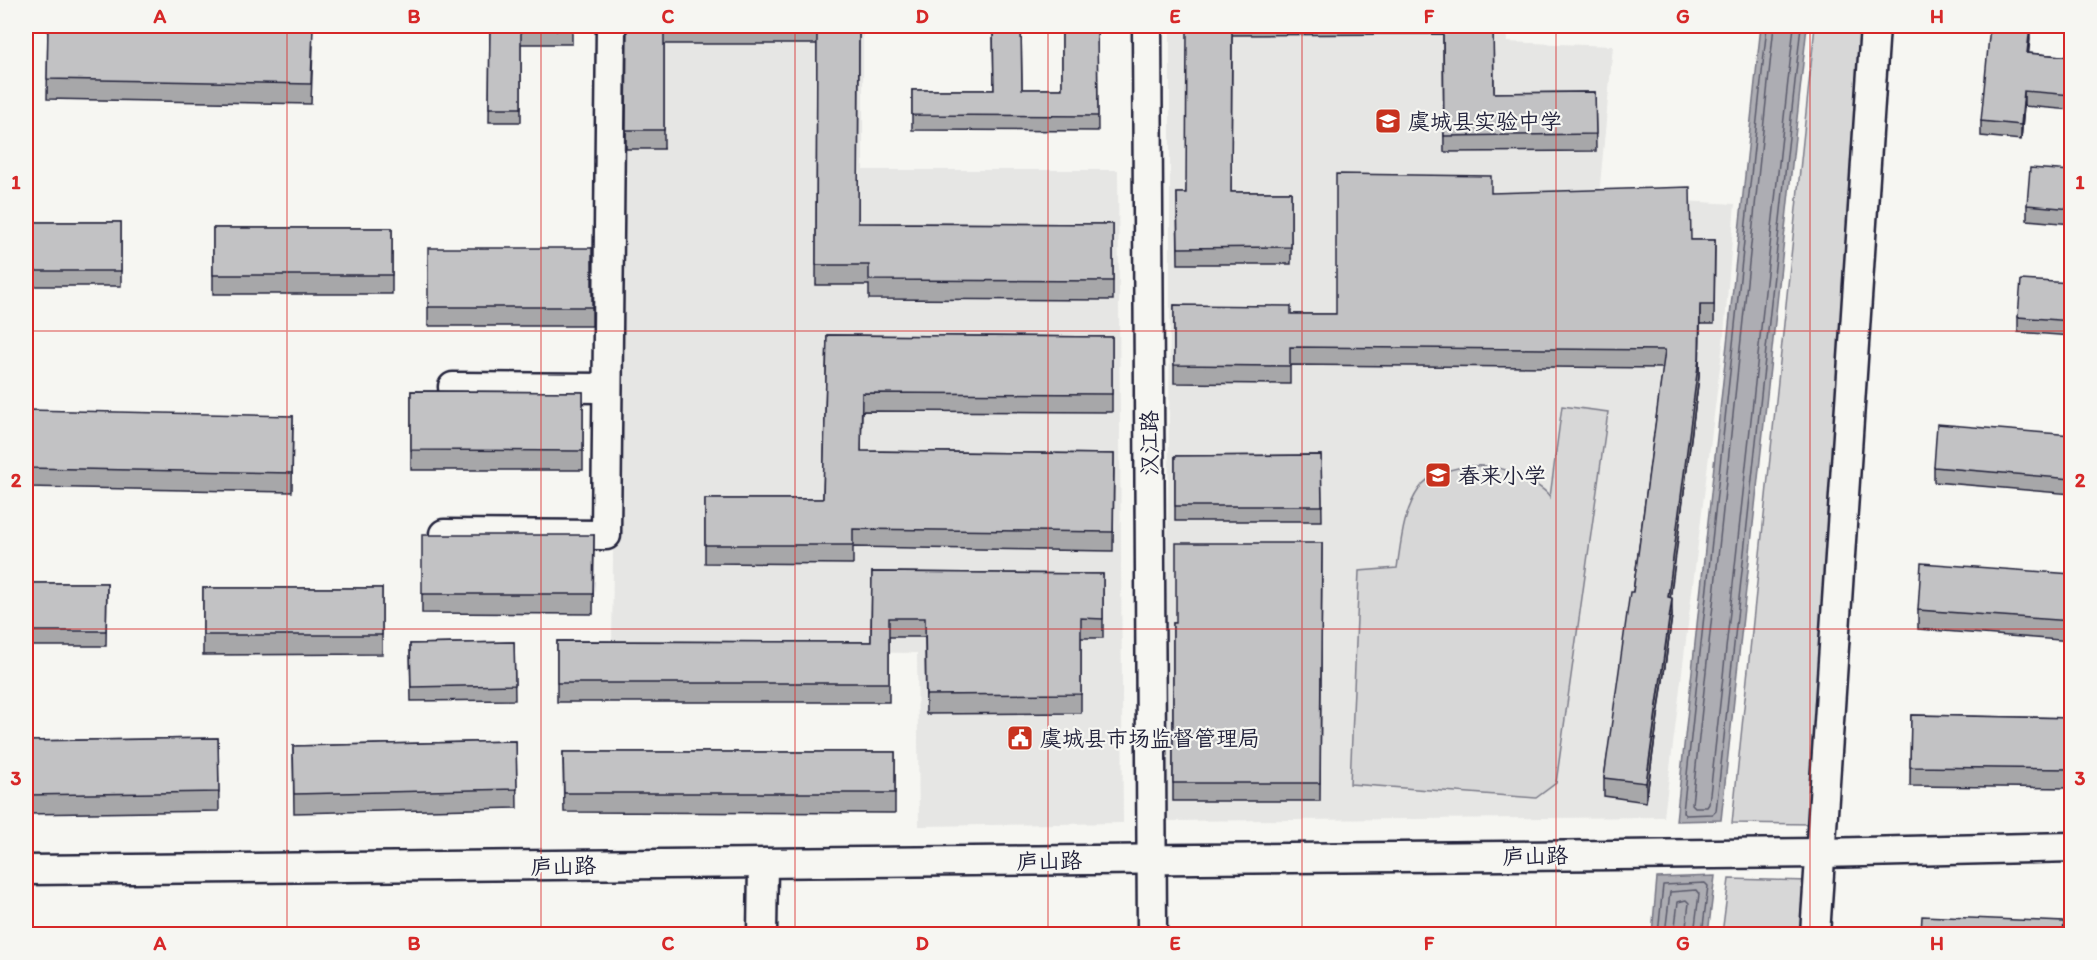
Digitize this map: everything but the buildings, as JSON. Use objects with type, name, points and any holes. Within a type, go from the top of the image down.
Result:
[{"type":"street","points":[[444,534],[606,535],[611,26]]},
{"type":"street","name":"汉江路","points":[[1146,26],[1152,934]]},
{"type":"street","points":[[1815,934],[1875,26]]},
{"type":"street","points":[[453,387],[608,388]]},
{"type":"street","name":"庐山路","points":[[26,870],[1822,853],[2072,847]]},
{"type":"street","points":[[762,934],[763,864]]},
{"type":"shaded area","points":[[614,26],[863,26],[863,170],[1118,170],[1123,823],[919,826],[917,653],[612,649],[616,287]]},
{"type":"shaded area","name":"春来小学","points":[[1170,26],[1506,26],[1507,42],[1613,46],[1599,196],[1735,204],[1724,335],[1664,817],[1165,821],[1170,321]]},
{"type":"shaded area","points":[[1815,26],[1868,26],[1813,824],[1732,823]]},
{"type":"shaded area","points":[[1562,406],[1608,412],[1556,783],[1536,798],[1350,784],[1359,571],[1397,568],[1409,507],[1423,483],[1438,474],[1465,467],[1500,468],[1543,489],[1550,497]]},
{"type":"shaded area","points":[[1729,879],[1809,881],[1804,934],[1722,934]]},
{"type":"water","points":[[1761,26],[1807,26],[1721,820],[1676,821]]},
{"type":"water","points":[[1715,876],[1708,934],[1652,934],[1657,878]]},
{"type":"place","name":"虞城县实验中学","points":[[1388,121]]},
{"type":"place","name":"春来小学","points":[[1438,475]]},
{"type":"place","name":"虞城县市场监督管理局","points":[[1020,738]]}]
